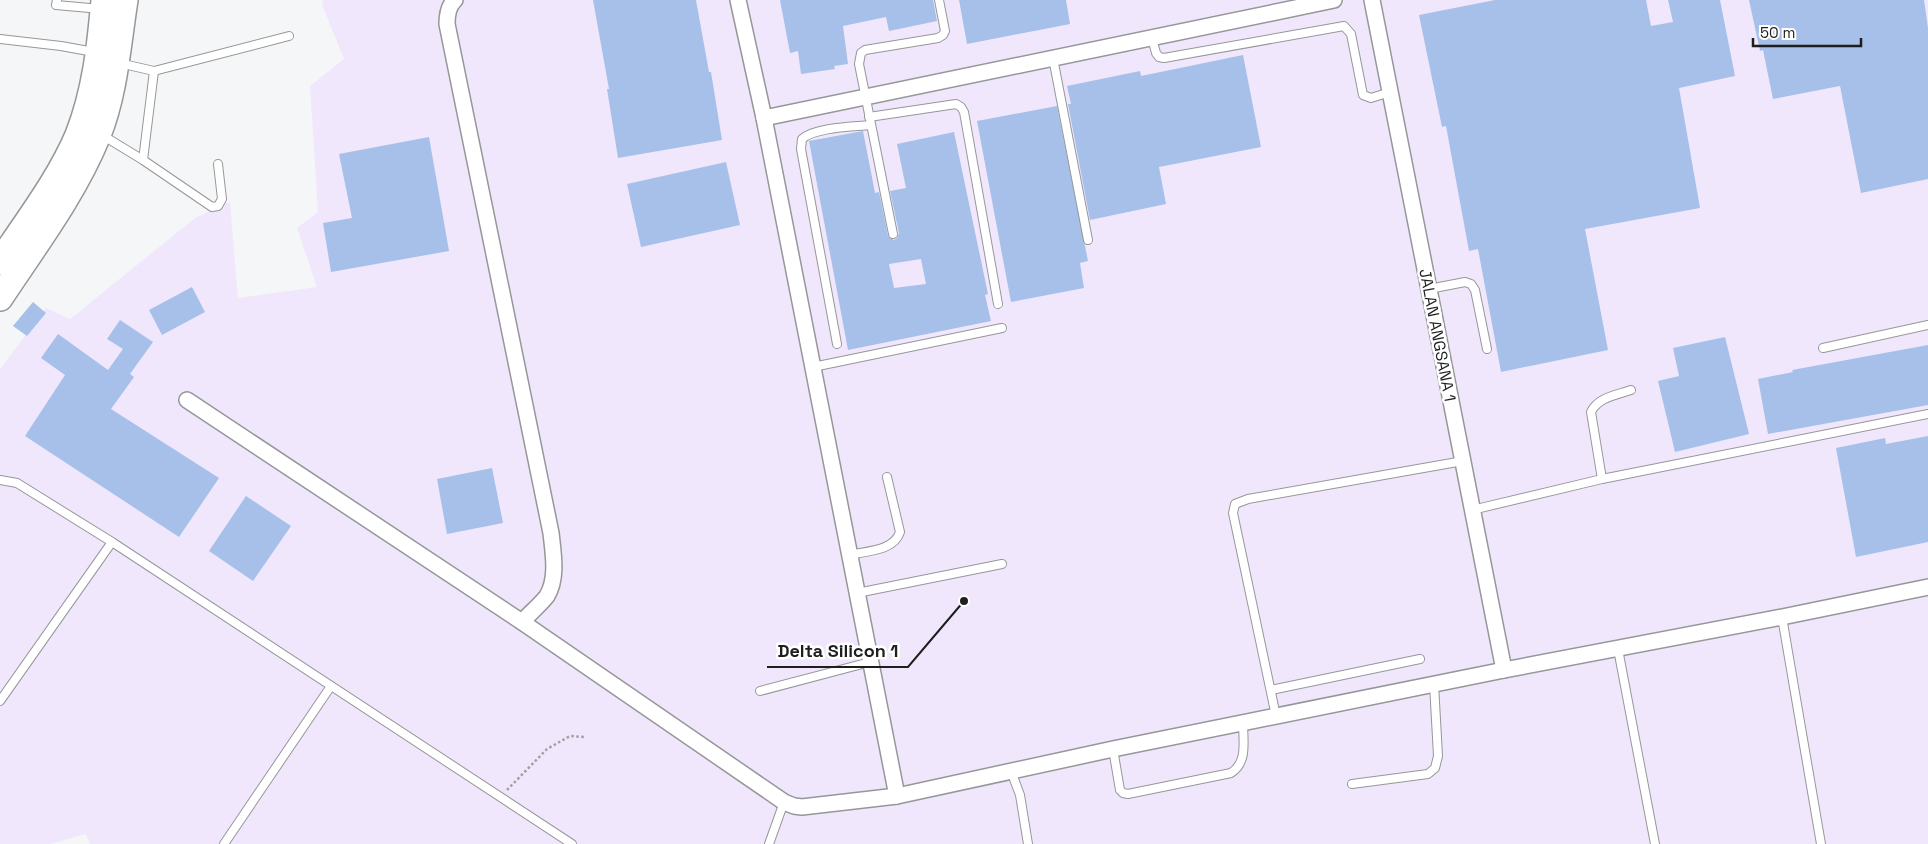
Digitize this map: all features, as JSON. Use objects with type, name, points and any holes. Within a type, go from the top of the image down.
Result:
[{"type":"main road","points":[[0,298],[60,209],[99,133],[109,100],[108,58],[111,3]]},
{"type":"main road","points":[[0,262],[62,165],[77,136],[108,58]]},
{"type":"street","points":[[455,0],[450,4],[447,24],[551,533],[554,564],[551,584],[547,595],[522,622]]},
{"type":"street","points":[[738,0],[764,118],[897,796]]},
{"type":"street","points":[[764,118],[1334,0]]},
{"type":"street","name":"JALAN ANGSANA 1","points":[[1372,0],[1504,670]]},
{"type":"street","points":[[187,400],[522,622],[784,802],[802,807],[897,796],[1243,722],[1928,587]]},
{"type":"lane","points":[[56,0],[56,5],[71,7],[111,3]]},
{"type":"lane","points":[[893,234],[864,97],[859,64],[861,53],[865,50],[938,38],[943,35],[945,31],[939,0]]},
{"type":"lane","points":[[1152,38],[1156,53],[1159,57],[1164,58],[1344,26],[1351,34],[1364,96],[1371,98],[1390,92]]},
{"type":"lane","points":[[0,39],[61,46],[154,71],[289,36]]},
{"type":"lane","points":[[1053,58],[1088,240]]},
{"type":"lane","points":[[143,160],[154,71]]},
{"type":"lane","points":[[837,344],[801,149],[802,139],[808,134],[956,104],[961,107],[964,112],[998,304]]},
{"type":"lane","points":[[99,133],[143,160],[212,207],[218,206],[222,199],[218,164]]},
{"type":"lane","points":[[1429,289],[1466,282],[1471,284],[1475,290],[1487,349]]},
{"type":"lane","points":[[1823,348],[1928,325]]},
{"type":"lane","points":[[812,367],[1002,328]]},
{"type":"lane","points":[[1602,479],[1591,412],[1594,406],[1606,398],[1631,390]]},
{"type":"lane","points":[[1472,510],[1602,479],[1928,414]]},
{"type":"lane","points":[[1276,716],[1233,513],[1235,504],[1248,499],[1462,461]]},
{"type":"lane","points":[[849,555],[892,545],[898,538],[900,532],[887,477]]},
{"type":"lane","points":[[0,480],[17,483],[112,542],[572,844]]},
{"type":"lane","points":[[0,701],[112,542]]},
{"type":"lane","points":[[857,594],[1002,564]]},
{"type":"lane","points":[[1782,617],[1821,844]]},
{"type":"lane","points":[[1618,649],[1655,844]]},
{"type":"lane","points":[[1271,690],[1420,659]]},
{"type":"lane","points":[[760,690],[870,662]]},
{"type":"lane","points":[[1352,784],[1428,774],[1436,768],[1438,756],[1434,684]]},
{"type":"lane","points":[[224,844],[331,686]]},
{"type":"lane","points":[[1113,749],[1120,790],[1123,793],[1128,794],[1212,777],[1231,773],[1243,759],[1243,722]]},
{"type":"lane","points":[[1012,771],[1020,795],[1028,844]]},
{"type":"lane","points":[[770,844],[784,802]]},
{"type":"path","points":[[501,796],[547,750],[570,736],[584,737]]},
{"type":"shaded area","points":[[323,0],[1928,0],[1928,844],[90,844],[86,834],[50,844],[0,844],[0,369],[46,308],[70,319],[195,218],[230,202],[238,298],[317,287],[297,228],[318,212],[310,86],[344,59],[322,5]]},
{"type":"building","points":[[593,0],[696,0],[709,72],[711,72],[722,140],[618,158],[607,89],[609,89]]},
{"type":"building","points":[[780,0],[933,0],[937,21],[889,31],[886,17],[843,26],[848,64],[834,66],[835,69],[801,74],[798,51],[790,53]]},
{"type":"building","points":[[959,0],[1066,0],[1070,24],[967,44]]},
{"type":"building","points":[[1495,0],[1646,0],[1651,26],[1673,22],[1668,0],[1720,0],[1735,76],[1679,88],[1700,208],[1585,229],[1608,350],[1501,372],[1478,249],[1469,251],[1446,126],[1442,127],[1419,15]]},
{"type":"building","points":[[1749,0],[1924,0],[1928,28],[1928,179],[1861,193],[1840,86],[1773,99],[1763,50],[1760,51]]},
{"type":"building","points":[[1243,55],[1261,147],[1159,167],[1166,204],[1090,220],[1068,104],[1071,104],[1067,86],[1140,71],[1141,76]]},
{"type":"building","points":[[1057,106],[1088,261],[1080,263],[1084,288],[1011,302],[977,121]]},
{"type":"building","points":[[863,131],[875,193],[879,192],[888,236],[894,240],[899,233],[890,191],[906,188],[897,144],[954,132],[988,294],[985,295],[991,321],[848,350],[809,141]],"holes":[[[921,259],[926,284],[894,288],[889,264]]]},
{"type":"building","points":[[429,137],[449,251],[331,272],[323,223],[352,218],[339,154]]},
{"type":"building","points":[[726,162],[740,225],[641,247],[627,184]]},
{"type":"building","points":[[192,287],[205,312],[162,335],[149,310]]},
{"type":"building","points":[[33,302],[46,313],[27,336],[13,326]]},
{"type":"building","points":[[120,320],[153,342],[130,374],[134,377],[111,409],[219,478],[179,537],[25,436],[65,375],[41,358],[58,334],[108,370],[123,349],[107,339]]},
{"type":"building","points":[[1725,337],[1749,434],[1675,452],[1658,381],[1679,376],[1673,348]]},
{"type":"building","points":[[1928,345],[1928,405],[1768,434],[1758,379],[1793,372],[1792,370]]},
{"type":"building","points":[[1928,436],[1928,542],[1856,557],[1836,448],[1885,438],[1886,444]]},
{"type":"building","points":[[492,468],[503,523],[447,534],[437,479]]},
{"type":"building","points":[[246,496],[291,526],[253,581],[209,551]]},
{"type":"place","name":"Delta Silicon 1","points":[[964,601]]}]
